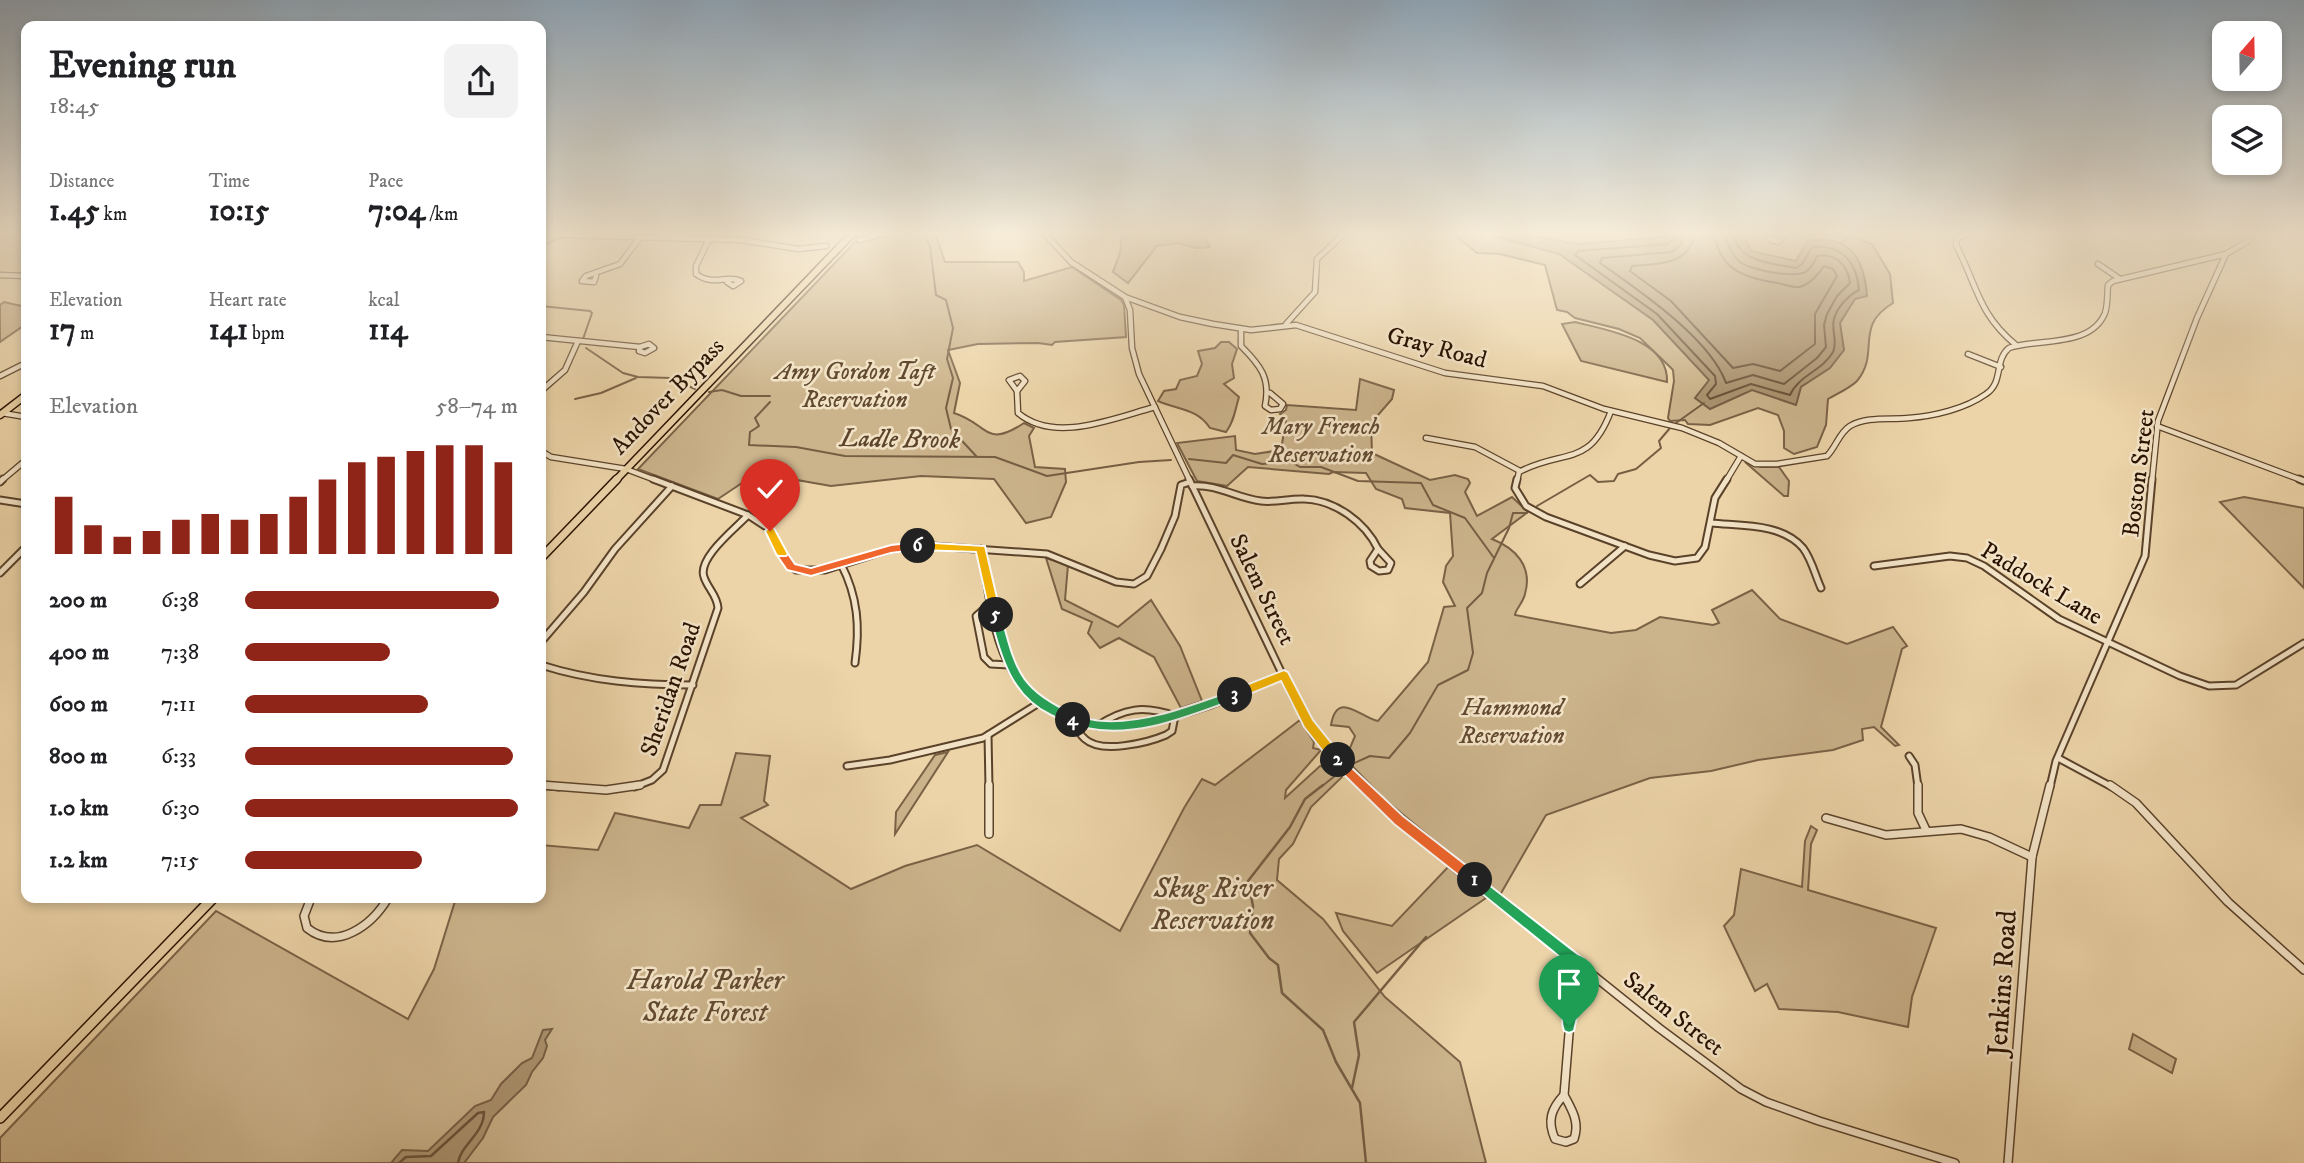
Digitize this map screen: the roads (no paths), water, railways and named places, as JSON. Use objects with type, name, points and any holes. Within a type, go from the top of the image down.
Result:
[{"type":"main road","name":"Andover Bypass","points":[[546,553],[801,287]]},
{"type":"main road","points":[[1,414],[21,399]]},
{"type":"main road","points":[[0,1118],[208,903]]},
{"type":"street","points":[[1111,287],[1125,296]]},
{"type":"street","points":[[1286,324],[1315,292],[1315,287]]},
{"type":"street","points":[[1973,287],[1993,327],[2017,345]]},
{"type":"street","points":[[1777,464],[1827,456],[1851,426],[1918,417],[1980,398],[1997,387],[2003,353],[2017,345],[2067,338],[2095,326],[2104,312],[2108,287]]},
{"type":"street","name":"Boston Street","points":[[2044,807],[2058,758],[2148,544],[2157,426],[2164,400],[2210,287]]},
{"type":"street","name":"Gray Road","points":[[1125,296],[1180,317],[1241,329],[1259,330],[1286,324],[1303,326],[1445,373],[1543,386],[1611,411],[1682,428],[1719,443],[1755,464],[1777,464]]},
{"type":"street","name":"Salem Street","points":[[1125,296],[1130,310],[1134,359],[1191,484],[1313,730],[1363,787],[1399,820],[1684,1047],[1753,1096],[1819,1121],[1955,1163]]},
{"type":"street","points":[[1241,329],[1241,346],[1261,367],[1270,393]]},
{"type":"street","points":[[546,337],[640,347]]},
{"type":"street","points":[[546,387],[563,373],[578,341]]},
{"type":"street","points":[[1968,354],[2001,367]]},
{"type":"street","points":[[0,376],[21,366]]},
{"type":"street","points":[[1017,391],[1020,415],[1030,424],[1043,427],[1087,425],[1155,407]]},
{"type":"street","points":[[1426,438],[1475,447],[1520,471],[1582,453],[1600,437],[1611,411]]},
{"type":"street","points":[[1,414],[21,416]]},
{"type":"street","points":[[2157,426],[2304,481]]},
{"type":"street","points":[[546,454],[626,469],[748,515],[768,528],[788,564],[796,570],[817,571],[905,547],[981,549],[1047,554],[1116,582],[1139,583],[1151,570],[1171,527],[1181,485],[1191,484],[1219,486],[1260,502],[1317,501],[1360,522],[1371,533],[1378,549],[1391,563],[1388,570],[1379,571],[1371,566],[1371,560],[1378,549]]},
{"type":"street","points":[[1520,471],[1515,486],[1526,506],[1546,517],[1669,560],[1692,560],[1705,547],[1715,498],[1741,456]]},
{"type":"street","points":[[0,482],[21,464]]},
{"type":"street","points":[[546,636],[584,592],[615,549],[673,486]]},
{"type":"street","points":[[0,500],[21,503]]},
{"type":"street","name":"Sheridan Road","points":[[546,785],[632,789],[653,781],[666,764],[719,604],[715,592],[703,575],[703,566],[712,552],[748,515]]},
{"type":"street","points":[[1711,523],[1770,531],[1790,537],[1804,550],[1821,588]]},
{"type":"street","points":[[1580,584],[1625,546]]},
{"type":"street","points":[[981,549],[1009,665],[1022,686],[1040,703],[1074,720],[1097,726],[1138,724],[1175,716],[1284,675]]},
{"type":"street","points":[[0,573],[21,552]]},
{"type":"street","name":"Paddock Lane","points":[[1874,566],[1950,556],[1967,558],[1984,566],[2050,614],[2191,681],[2218,687],[2236,685],[2250,678],[2304,643]]},
{"type":"street","points":[[841,564],[858,603],[859,631],[855,663]]},
{"type":"street","points":[[993,601],[976,616],[984,657],[991,664],[1009,665]]},
{"type":"street","points":[[546,667],[578,677],[643,685],[693,685]]},
{"type":"street","points":[[847,766],[920,753],[988,735],[1040,703]]},
{"type":"street","points":[[1097,726],[1113,714],[1134,708],[1154,708],[1175,716]]},
{"type":"street","points":[[1074,720],[1078,732],[1087,741],[1108,746],[1162,739],[1172,731],[1175,716]]},
{"type":"street","points":[[988,735],[989,834]]},
{"type":"street","points":[[1909,756],[1919,775],[1917,818],[1926,830]]},
{"type":"street","points":[[2058,758],[2110,785],[2136,803],[2228,902],[2304,970]]},
{"type":"street","name":"Jenkins Road","points":[[2008,1163],[2032,857],[2044,807]]},
{"type":"street","points":[[1826,818],[1886,834],[1947,828],[1970,831],[1996,839],[2032,857]]},
{"type":"street","points":[[309,903],[304,914],[306,927],[315,935],[328,939],[345,937],[362,929],[376,918],[385,903]]},
{"type":"street","points":[[1564,1095],[1554,1106],[1549,1126],[1555,1139],[1566,1142],[1575,1138],[1577,1122],[1564,1095],[1571,1009],[1584,967]]},
{"type":"water","points":[[1606,287],[1866,287],[1867,296],[1855,299],[1840,323],[1844,350],[1830,368],[1801,387],[1796,405],[1752,390],[1710,409],[1695,398],[1709,380],[1653,320]]},
{"type":"water","points":[[552,1029],[545,1040],[547,1046],[543,1058],[526,1085],[493,1117],[483,1138],[464,1163],[391,1163],[402,1150],[428,1151],[475,1106],[491,1100],[501,1084],[522,1063],[532,1058],[543,1030]]},
{"type":"waterway","points":[[935,287],[936,295],[946,300],[953,328],[947,359],[953,378],[946,408],[951,429],[977,457]]},
{"type":"waterway","name":"Ladle Brook","points":[[546,307],[590,311],[592,313],[583,339]]},
{"type":"waterway","name":"Ladle Brook","points":[[586,348],[623,373],[638,377],[671,378],[695,389]]},
{"type":"waterway","points":[[575,399],[601,393],[636,378]]},
{"type":"waterway","name":"Ladle Brook","points":[[709,392],[722,390],[741,396],[770,396]]},
{"type":"waterway","name":"Ladle Brook","points":[[770,402],[755,418],[759,426],[750,432],[749,445],[796,447],[845,456],[977,457]]},
{"type":"waterway","points":[[1676,423],[1704,403]]},
{"type":"waterway","points":[[1537,506],[1590,475],[1598,482],[1614,481],[1618,474],[1636,469],[1661,448],[1659,441],[1670,428]]},
{"type":"waterway","name":"Ladle Brook","points":[[1189,459],[1226,463],[1233,455],[1262,464],[1291,462],[1300,467],[1321,467],[1358,481],[1421,483],[1433,505],[1465,518],[1494,558]]},
{"type":"waterway","name":"Ladle Brook","points":[[977,457],[995,457],[1047,476],[1139,462],[1171,460]]},
{"type":"waterway","points":[[1350,765],[1370,756],[1389,758],[1410,733],[1438,685],[1468,670],[1473,653],[1467,608],[1482,593],[1487,573],[1509,528],[1513,513],[1527,513]]},
{"type":"waterway","points":[[1321,787],[1341,771]]},
{"type":"waterway","points":[[1323,785],[1305,799],[1290,827],[1248,881],[1253,906],[1250,933],[1269,958],[1278,965],[1282,993],[1323,1030],[1336,1062],[1360,1103],[1366,1163]]},
{"type":"waterway","points":[[1352,1088],[1359,1055],[1354,1022],[1426,937]]},
{"type":"park label","name":"Amy Gordon Taft Reservation","points":[[855,385]]},
{"type":"park label","name":"Mary French Reservation","points":[[1321,440]]},
{"type":"park label","name":"Hammond Reservation","points":[[1512,721]]},
{"type":"park label","name":"Skug River Reservation","points":[[1213,903]]},
{"type":"park label","name":"Harold Parker State Forest","points":[[705,995]]}]
